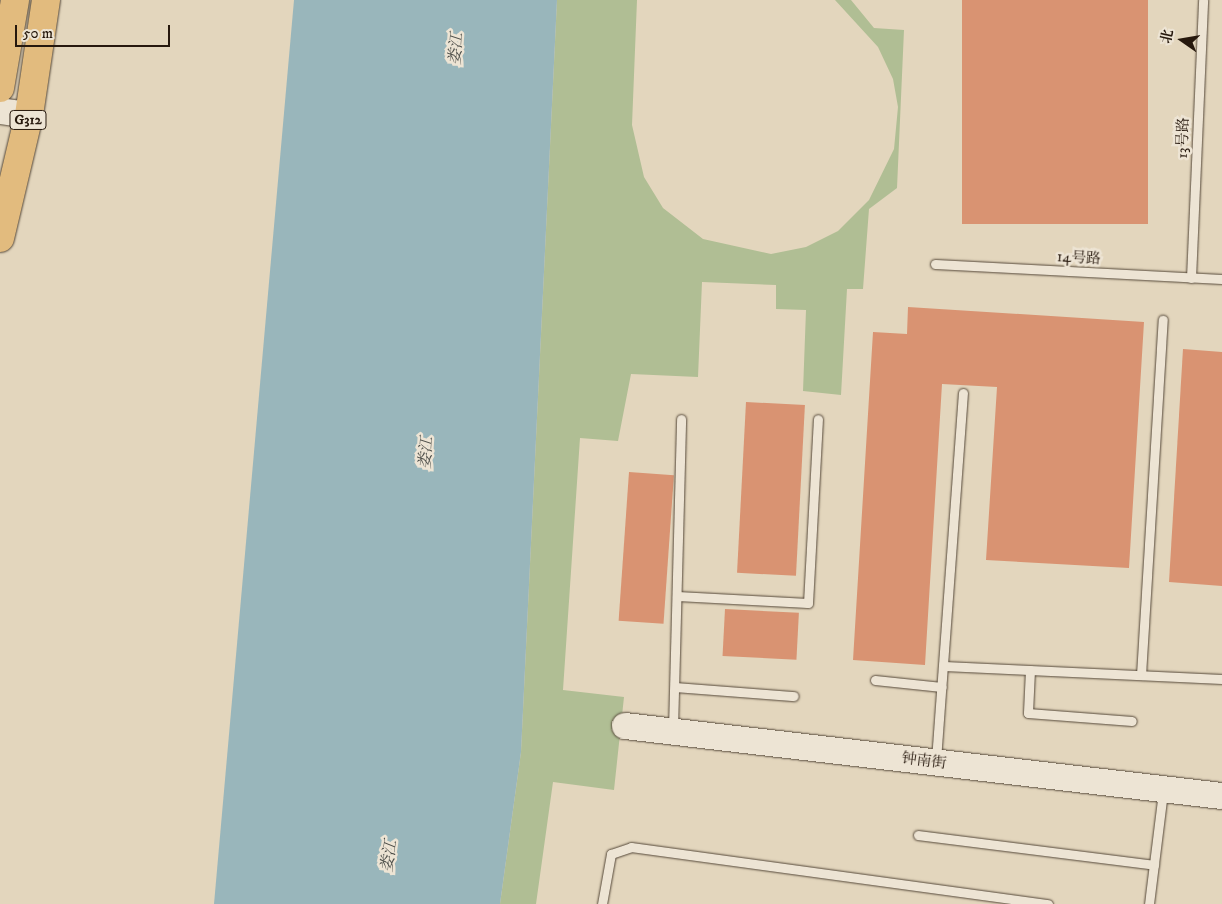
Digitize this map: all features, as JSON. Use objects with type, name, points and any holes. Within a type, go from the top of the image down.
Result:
[{"type":"main road","points":[[0,88],[15,0]]},
{"type":"main road","name":"G312","points":[[0,238],[30,115],[46,0]]},
{"type":"street","points":[[0,111],[30,115]]},
{"type":"street","name":"钟南街","points":[[625,726],[1222,796]]},
{"type":"lane","name":"13号路","points":[[1191,278],[1202,0]]},
{"type":"lane","name":"14号路","points":[[935,264],[1222,279]]},
{"type":"lane","points":[[1141,674],[1163,320]]},
{"type":"lane","points":[[936,762],[963,393]]},
{"type":"lane","points":[[673,732],[676,687],[681,419]]},
{"type":"lane","points":[[678,596],[808,603],[818,419]]},
{"type":"lane","points":[[944,666],[1222,678]]},
{"type":"lane","points":[[1030,670],[1028,713],[1132,721]]},
{"type":"lane","points":[[875,680],[942,687]]},
{"type":"lane","points":[[676,687],[794,696]]},
{"type":"lane","points":[[1149,904],[1163,789]]},
{"type":"lane","points":[[918,835],[1154,865]]},
{"type":"lane","points":[[602,904],[612,854],[631,847],[1048,904]]},
{"type":"green space","points":[[557,0],[637,0],[632,125],[644,177],[663,208],[703,239],[771,254],[806,247],[838,231],[869,200],[894,149],[898,107],[893,79],[878,47],[835,0],[851,0],[874,28],[904,30],[897,188],[869,209],[863,289],[847,289],[841,395],[803,391],[806,310],[776,309],[776,285],[702,282],[698,377],[631,374],[618,441],[580,438],[563,690],[624,697],[614,790],[553,782],[536,904],[500,904],[521,752]]},
{"type":"water","name":"娄江","points":[[294,0],[557,0],[521,752],[500,904],[214,904]]},
{"type":"building","points":[[962,0],[1148,0],[1148,224],[962,224]]},
{"type":"building","points":[[908,307],[1144,322],[1129,568],[986,560],[997,387],[942,384],[925,665],[853,660],[873,332],[907,334]]},
{"type":"building","points":[[1183,349],[1222,352],[1222,586],[1169,582]]},
{"type":"building","points":[[746,402],[805,405],[796,576],[737,573]]},
{"type":"building","points":[[629,472],[674,475],[663,624],[619,621]]},
{"type":"building","points":[[725,609],[799,613],[796,660],[723,656]]}]
